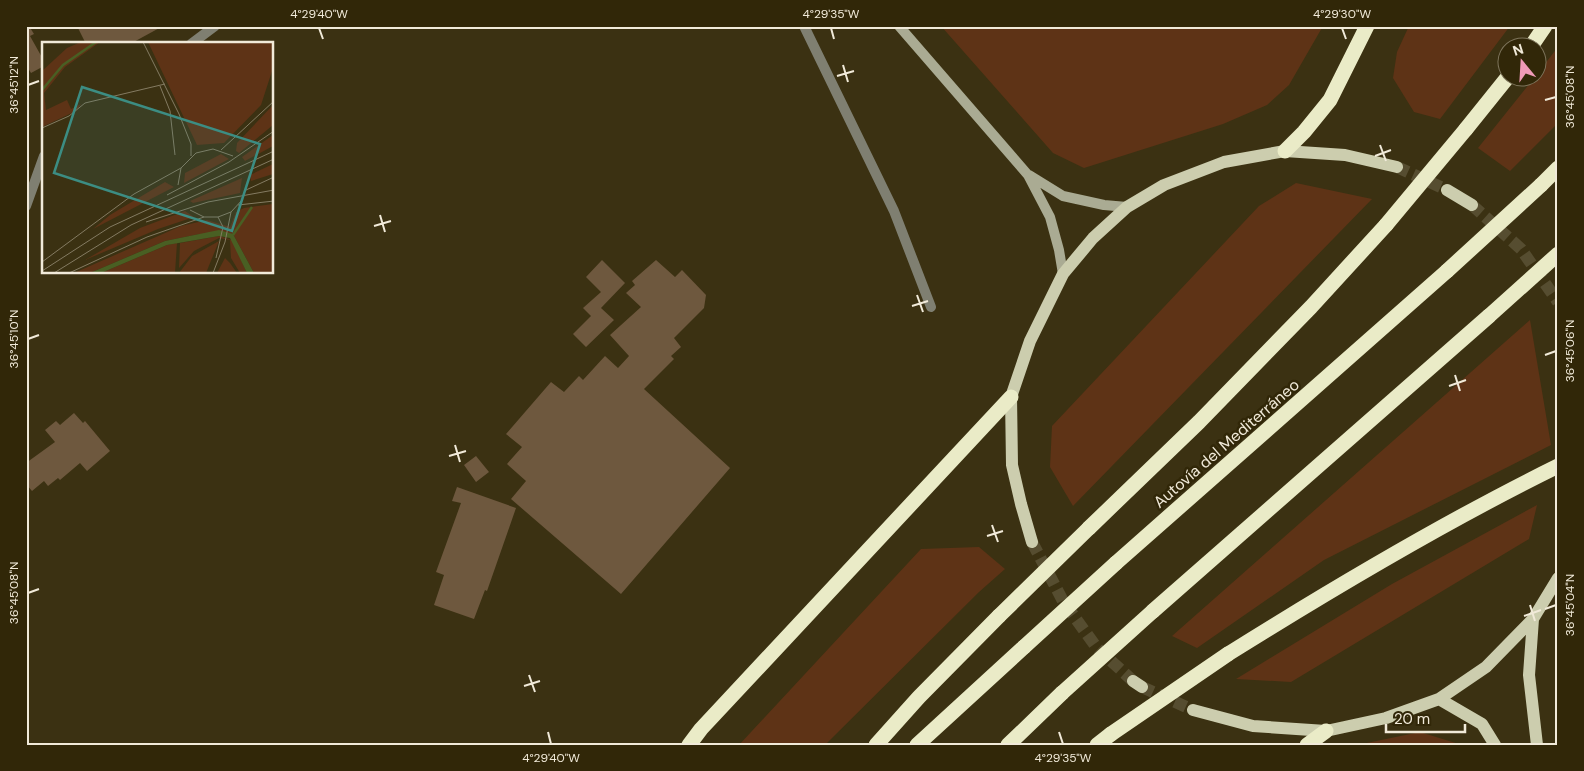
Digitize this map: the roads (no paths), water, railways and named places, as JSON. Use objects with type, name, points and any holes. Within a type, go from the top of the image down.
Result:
[{"type":"highway","points":[[1286,151],[1330,100],[1367,26]]},
{"type":"highway","points":[[1537,38],[1546,26]]},
{"type":"highway","points":[[876,745],[919,697],[999,616],[1199,422],[1312,307],[1386,225],[1498,88]]},
{"type":"highway","name":"Autovía del Mediterráneo","points":[[917,745],[1116,563],[1447,271],[1558,168]]},
{"type":"highway","points":[[1008,745],[1062,693],[1153,611],[1558,254]]},
{"type":"highway","points":[[689,745],[701,729],[1011,397]]},
{"type":"highway","points":[[1097,745],[1228,654],[1330,591],[1431,532],[1558,466]]},
{"type":"highway","points":[[1307,745],[1326,731]]},
{"type":"main road","points":[[900,26],[1028,175],[1050,217],[1063,274]]},
{"type":"main road","points":[[1032,542],[1012,465],[1011,397],[1030,341],[1063,274],[1093,238],[1127,206],[1164,185],[1224,162],[1286,151],[1345,155],[1398,167]]},
{"type":"main road","points":[[1028,175],[1064,196],[1104,205],[1127,206]]},
{"type":"main road","points":[[1447,190],[1472,205]]},
{"type":"main road","points":[[1194,710],[1254,726],[1326,731],[1386,718],[1439,699],[1486,667],[1533,620],[1558,578]]},
{"type":"main road","points":[[1533,620],[1529,675],[1537,745]]},
{"type":"main road","points":[[1439,699],[1482,724],[1495,745]]},
{"type":"street","points":[[194,42],[215,26]]},
{"type":"street","points":[[804,26],[894,211],[931,307]]},
{"type":"street","points":[[26,206],[42,162]]},
{"type":"tunnel","points":[[1397,167],[1447,190]]},
{"type":"tunnel","points":[[1472,205],[1521,249],[1558,302]]},
{"type":"tunnel","points":[[1032,542],[1063,601],[1097,648],[1133,681]]},
{"type":"tunnel","points":[[1142,687],[1193,710]]}]
